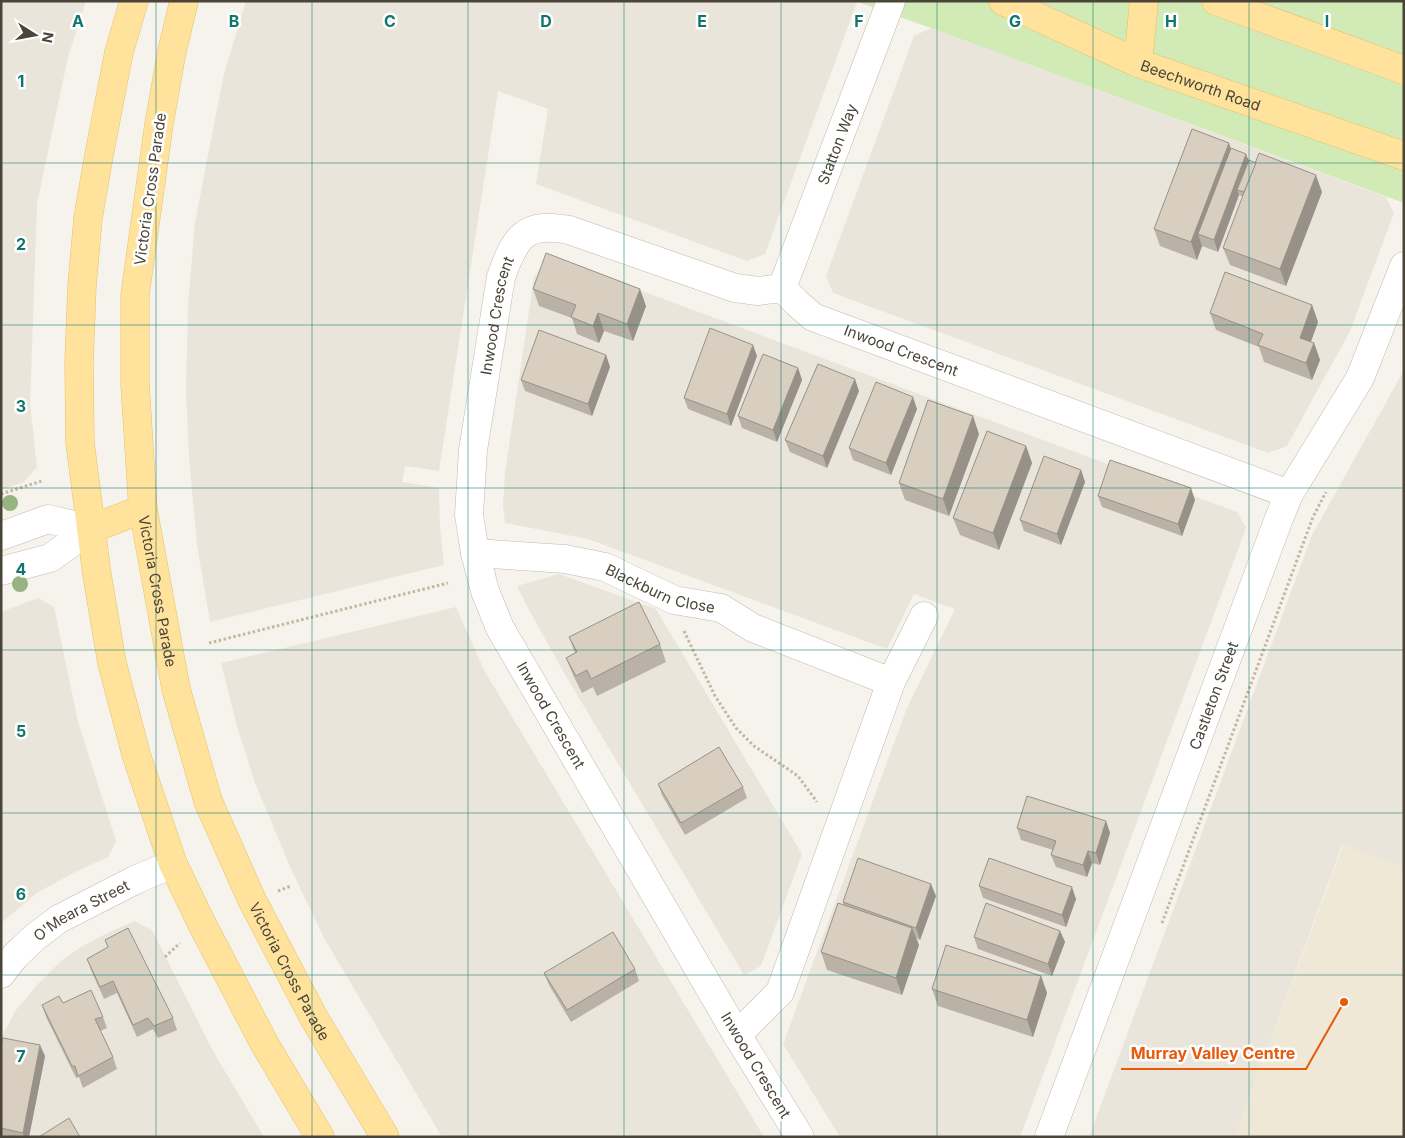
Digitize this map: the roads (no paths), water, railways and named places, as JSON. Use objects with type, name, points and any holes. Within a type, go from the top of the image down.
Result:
[{"type":"main road","points":[[134,1],[119,52],[99,155],[88,218],[82,286],[79,362],[80,442],[97,575],[112,663],[136,754],[173,864],[264,1043],[320,1137]]},
{"type":"main road","name":"Victoria Cross Parade","points":[[184,1],[172,51],[159,124],[135,295],[135,384],[143,509],[176,689],[208,801],[252,900],[314,1018],[385,1137]]},
{"type":"main road","name":"Beechworth Road","points":[[1003,1],[1138,63],[1404,156]]},
{"type":"main road","points":[[1138,63],[1144,1]]},
{"type":"main road","points":[[1216,1],[1404,70]]},
{"type":"main road","points":[[91,529],[143,509]]},
{"type":"street","name":"Statton Way","points":[[782,288],[891,1]]},
{"type":"street","name":"Inwood Crescent","points":[[800,1137],[737,1035],[500,628],[485,591],[475,553],[469,515],[472,450],[501,277],[518,238],[534,229],[551,226],[569,230],[735,288],[758,291],[782,288],[814,317],[1289,494]]},
{"type":"street","name":"Castleton Street","points":[[1048,1137],[1274,530],[1289,494],[1360,378],[1404,266]]},
{"type":"street","points":[[1,536],[48,519],[91,529]]},
{"type":"street","points":[[1,571],[50,558],[91,529]]},
{"type":"street","name":"Blackburn Close","points":[[475,553],[565,559],[605,567],[674,600],[721,608],[752,628],[891,682]]},
{"type":"street","points":[[737,1035],[780,992],[891,682],[924,616]]},
{"type":"street","name":"O'Meara Street","points":[[1,974],[15,956],[35,937],[59,919],[135,880],[173,864]]},
{"type":"place","name":"Murray Valley Centre","points":[[1344,1002]]}]
